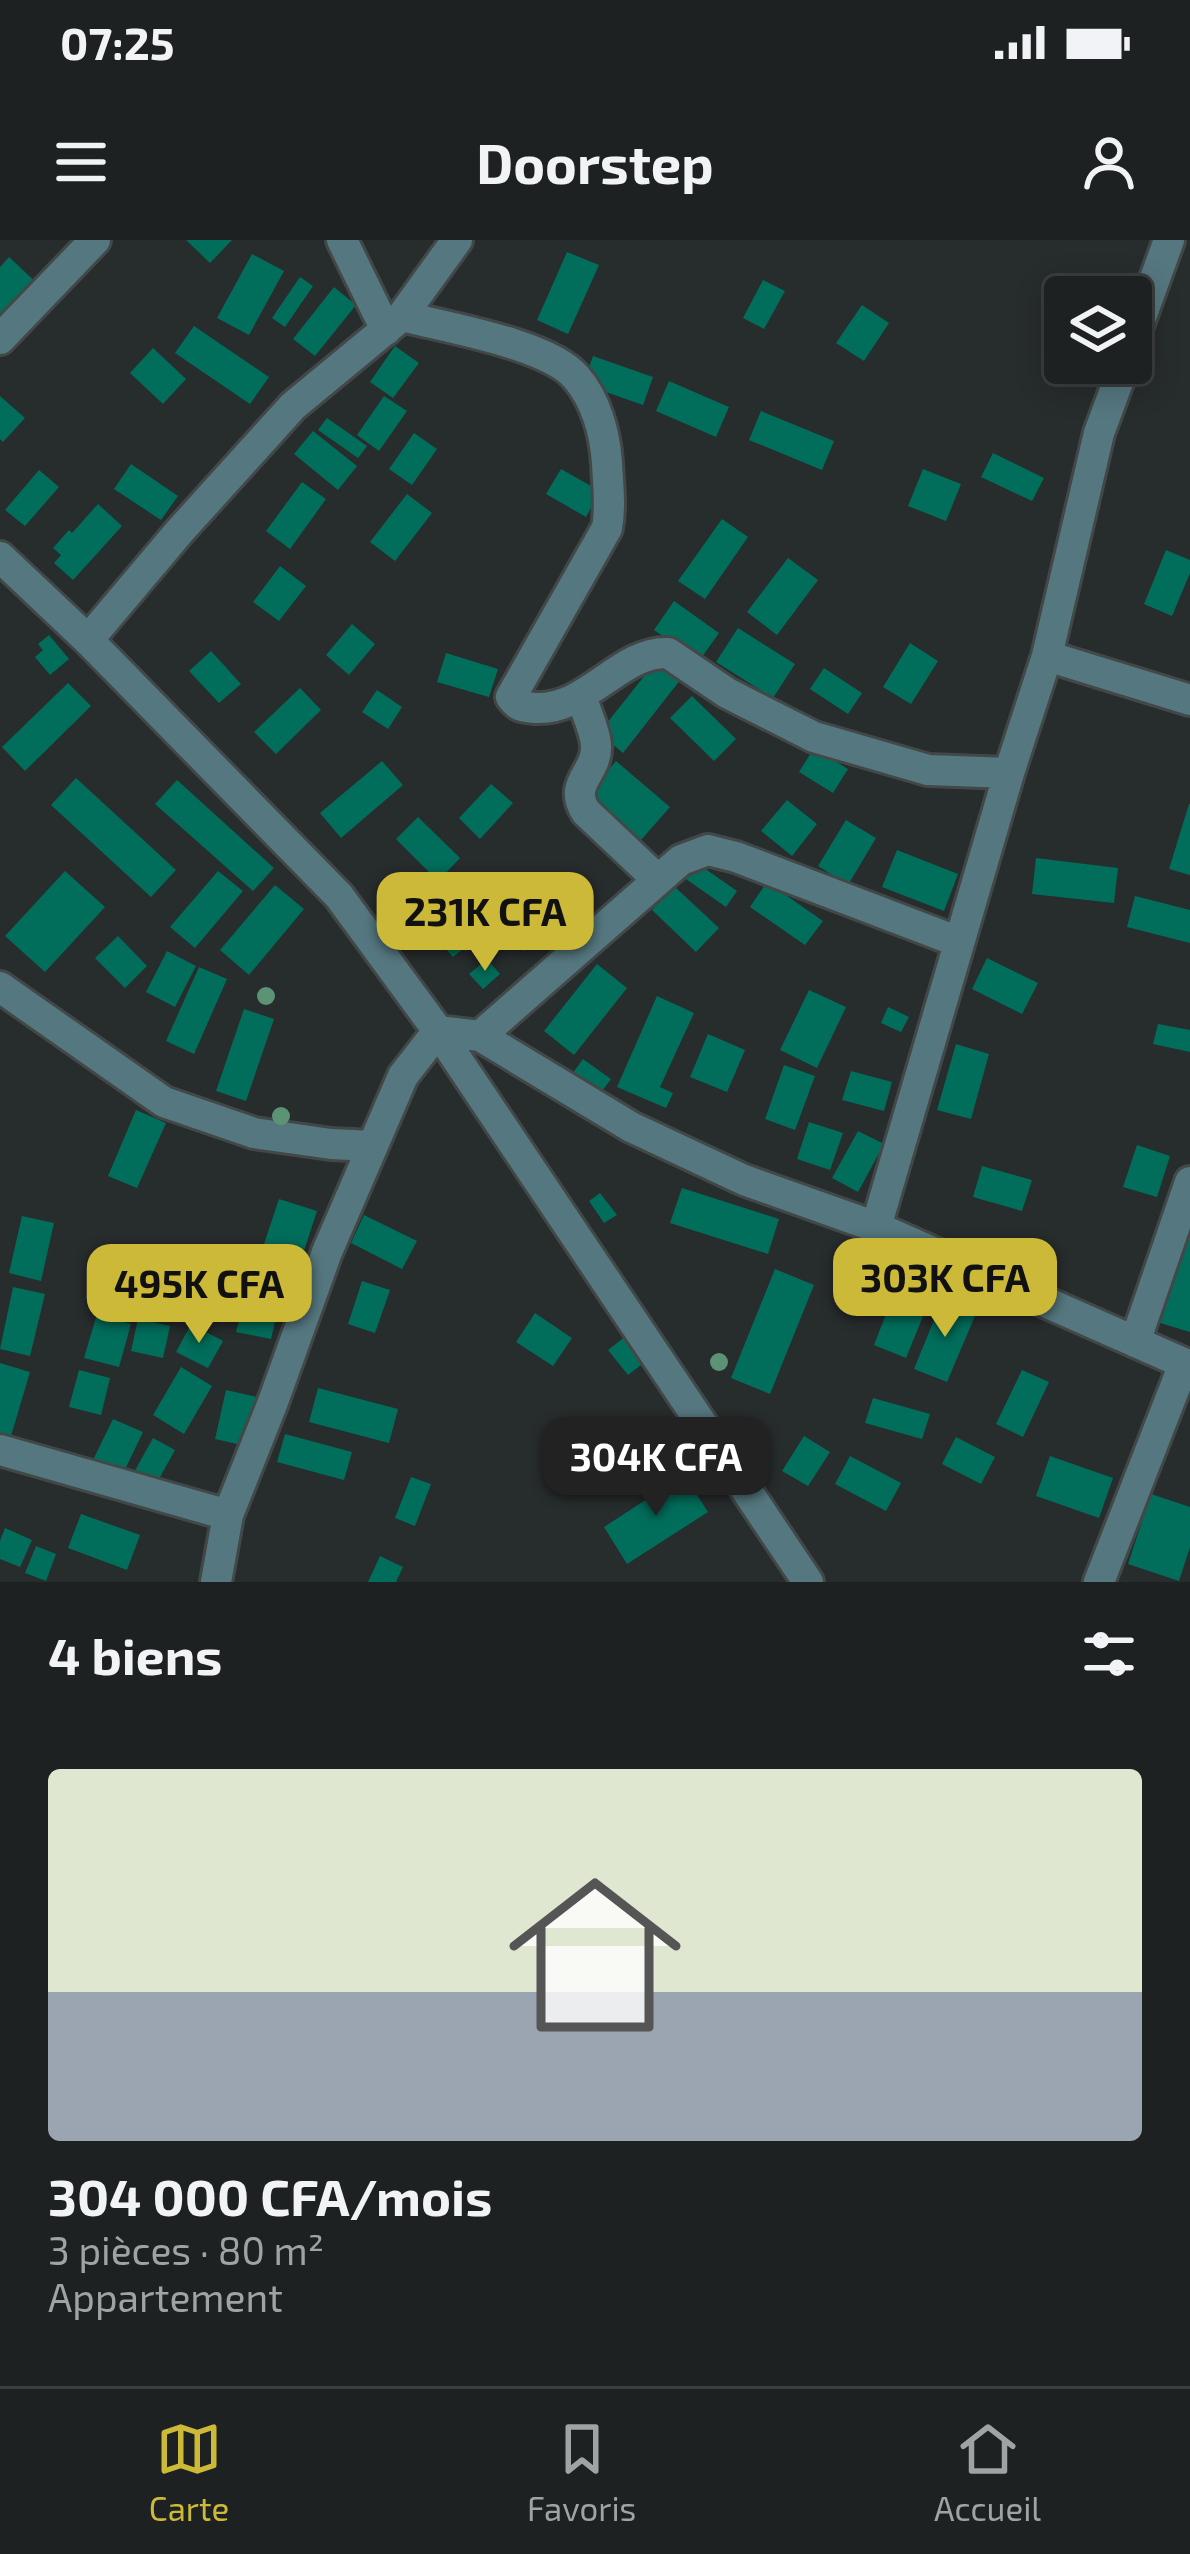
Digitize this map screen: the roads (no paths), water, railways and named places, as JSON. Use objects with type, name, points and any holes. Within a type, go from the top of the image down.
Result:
[{"type":"street","points":[[0,339],[94,240]]},
{"type":"street","points":[[342,240],[394,323],[523,347],[566,367],[586,393],[605,436],[607,528],[511,697],[519,707],[562,706],[641,659],[668,653],[727,693],[814,737],[928,770],[1009,772]]},
{"type":"street","points":[[88,640],[292,406],[394,323],[457,240]]},
{"type":"street","points":[[1152,287],[1169,240]]},
{"type":"street","points":[[876,1227],[1047,656],[1099,433],[1117,384]]},
{"type":"street","points":[[0,557],[339,896],[438,1031],[808,1582]]},
{"type":"street","points":[[1047,656],[1190,700]]},
{"type":"street","points":[[581,695],[597,749],[578,791],[579,802],[658,879]]},
{"type":"street","points":[[480,1036],[681,860],[708,850],[959,942]]},
{"type":"street","points":[[0,987],[164,1102],[254,1133],[372,1146]]},
{"type":"street","points":[[438,1031],[480,1036],[632,1127],[744,1180],[876,1227],[1187,1365],[1110,1578]]},
{"type":"street","points":[[215,1582],[228,1515],[328,1252],[403,1076],[438,1031]]},
{"type":"street","points":[[1135,1342],[1190,1182]]},
{"type":"street","points":[[0,1450],[228,1515]]}]
